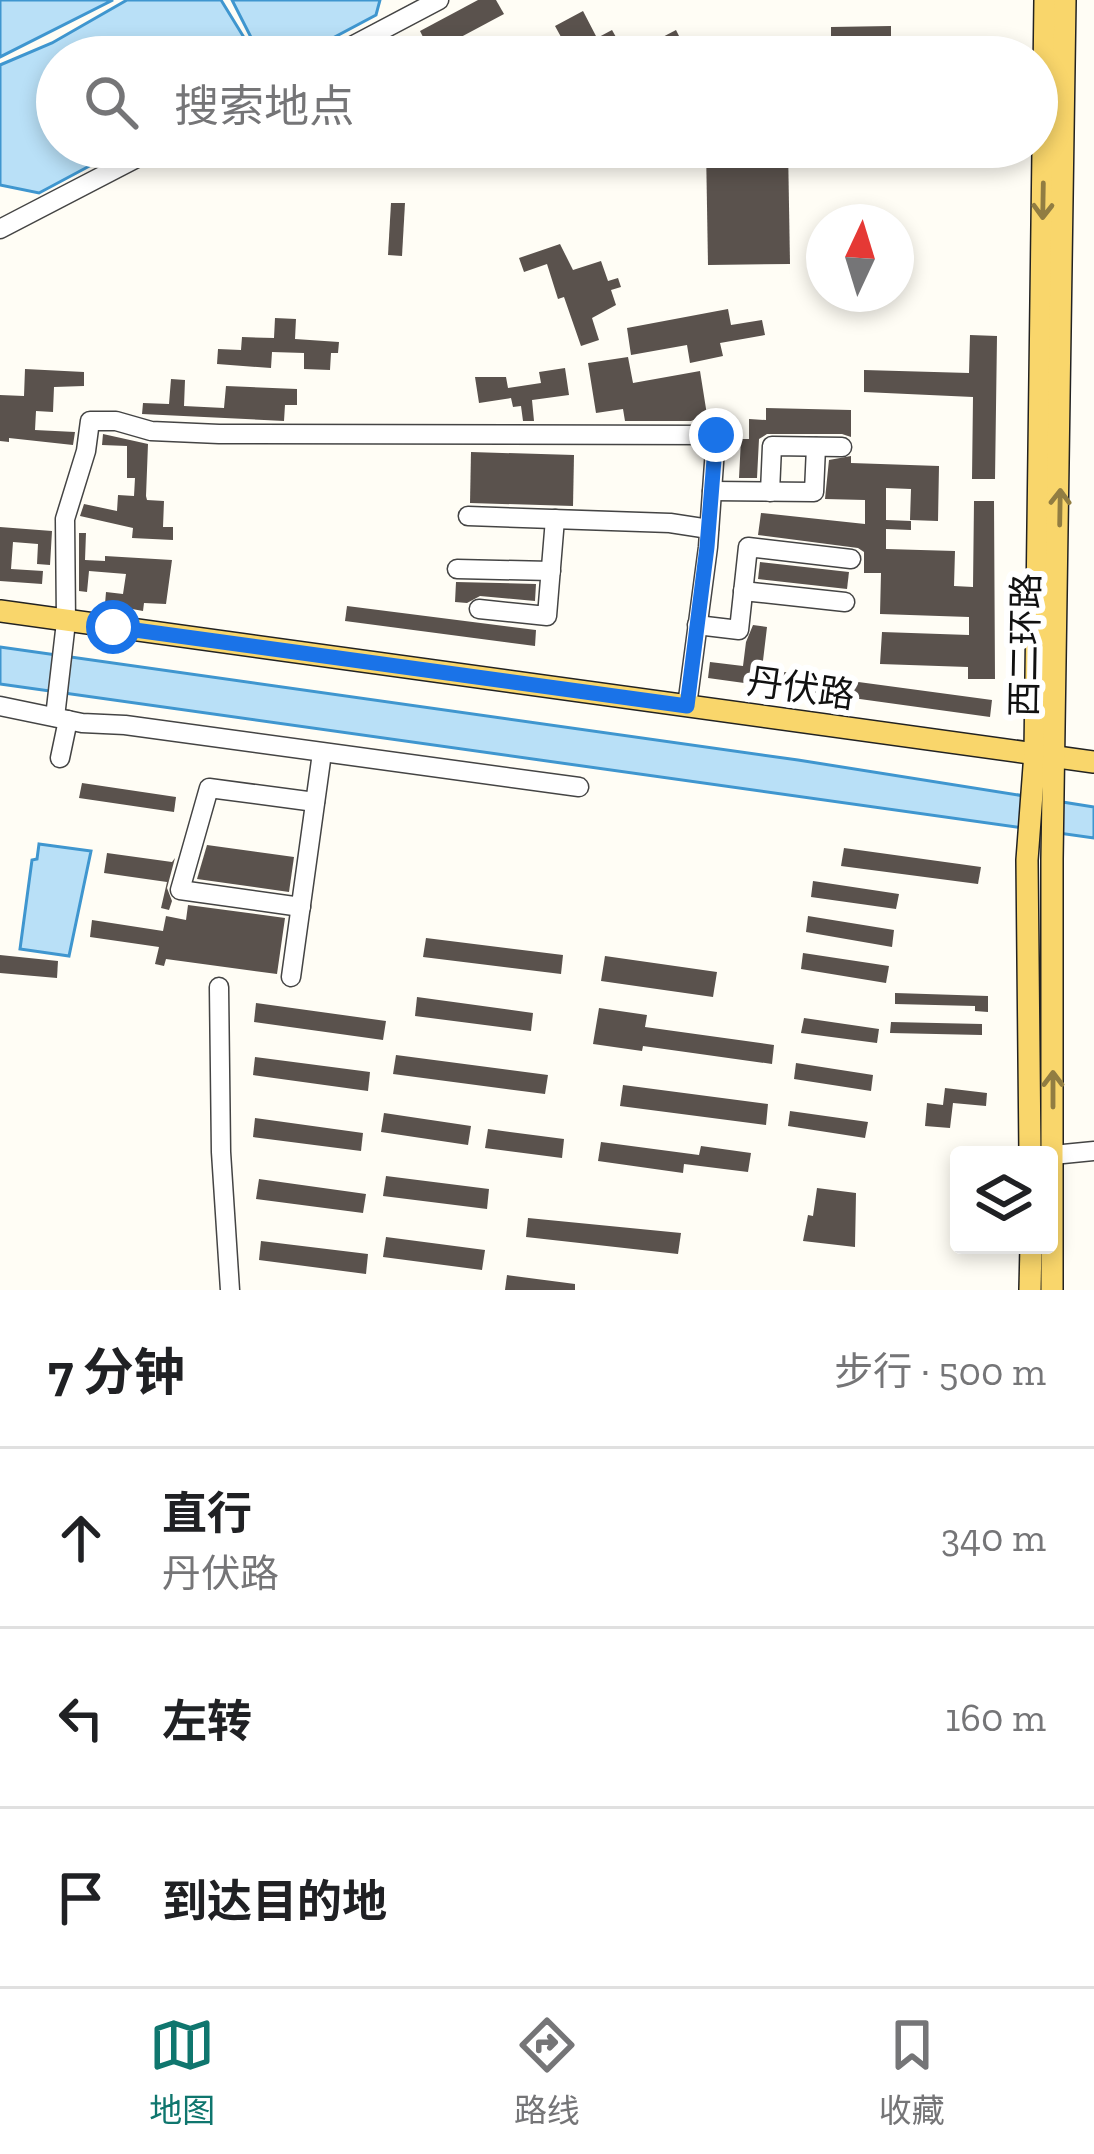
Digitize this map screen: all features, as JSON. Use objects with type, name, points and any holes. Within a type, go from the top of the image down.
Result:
[{"type":"main road","name":"西二环路","points":[[1046,0],[1046,36]]},
{"type":"main road","name":"西二环路","points":[[1041,1146],[1027,860],[1030,789],[1046,754],[1065,0]]},
{"type":"main road","name":"西二环路","points":[[1041,1146],[1055,792],[1046,754],[1046,168]]},
{"type":"main road","name":"丹伏路","points":[[0,611],[1094,762]]},
{"type":"main road","points":[[1030,1290],[1031,1254]]},
{"type":"main road","name":"西二环路","points":[[1049,1254],[1052,1290]]},
{"type":"street","points":[[371,36],[439,0]]},
{"type":"street","points":[[0,229],[118,168]]},
{"type":"street","points":[[60,758],[67,622],[65,519],[90,422],[219,434],[716,435],[687,706]]},
{"type":"street","points":[[770,492],[772,446],[842,447]]},
{"type":"street","points":[[712,491],[814,492],[816,447]]},
{"type":"street","points":[[468,516],[670,523],[709,529]]},
{"type":"street","points":[[479,608],[548,616],[555,519]]},
{"type":"street","points":[[698,625],[739,630],[748,547],[851,559]]},
{"type":"street","points":[[457,569],[551,571]]},
{"type":"street","points":[[743,592],[845,602]]},
{"type":"street","points":[[0,706],[579,787]]},
{"type":"street","points":[[291,977],[322,753]]},
{"type":"street","points":[[301,907],[180,890],[208,788],[316,802]]},
{"type":"street","points":[[219,988],[221,1152],[230,1290]]},
{"type":"street","points":[[1058,1154],[1094,1151]]},
{"type":"water","points":[[0,0],[113,0],[36,36],[0,57]]},
{"type":"water","points":[[127,0],[221,0],[243,36],[64,36]]},
{"type":"water","points":[[232,0],[380,0],[376,15],[336,36],[250,36]]},
{"type":"water","points":[[36,50],[36,168],[86,168],[39,193],[0,185],[0,65]]},
{"type":"water","points":[[0,647],[798,760],[1094,807],[1094,838],[0,684]]},
{"type":"water","points":[[39,844],[91,851],[69,956],[20,949],[32,860],[37,859]]},
{"type":"building","points":[[478,0],[496,0],[504,14],[463,36],[422,36],[420,31]]},
{"type":"building","points":[[583,11],[596,36],[560,36],[555,26]]},
{"type":"building","points":[[891,26],[891,36],[831,36],[831,27]]},
{"type":"building","points":[[706,168],[788,168],[790,264],[708,265]]},
{"type":"building","points":[[391,203],[405,203],[402,256],[388,255]]},
{"type":"building","points":[[560,244],[573,270],[601,261],[608,281],[618,278],[621,287],[611,290],[616,305],[592,318],[599,340],[581,346],[547,264],[524,272],[519,258]]},
{"type":"building","points":[[728,309],[731,325],[762,320],[765,335],[720,343],[723,356],[690,363],[687,345],[631,355],[627,328]]},
{"type":"building","points":[[275,318],[296,319],[295,339],[339,342],[338,353],[331,353],[330,370],[304,369],[304,353],[272,352],[271,368],[217,364],[218,349],[241,350],[242,337],[274,338]]},
{"type":"building","points":[[970,335],[997,336],[995,479],[972,479],[973,397],[864,392],[864,370],[969,373]]},
{"type":"building","points":[[628,357],[633,383],[700,371],[707,415],[691,421],[625,421],[623,409],[596,413],[588,363]]},
{"type":"building","points":[[565,368],[569,395],[532,400],[534,421],[523,421],[521,406],[513,407],[511,398],[479,403],[475,377],[506,377],[508,388],[541,383],[539,372]]},
{"type":"building","points":[[25,369],[84,372],[84,386],[54,387],[53,412],[36,411],[35,430],[75,432],[73,445],[0,441],[0,395],[24,396]]},
{"type":"building","points":[[171,379],[185,380],[184,406],[224,408],[226,386],[297,389],[297,405],[285,405],[284,421],[142,414],[143,403],[169,404]]},
{"type":"building","points":[[766,408],[851,410],[851,437],[767,434],[759,439],[757,478],[739,478],[741,439],[749,439],[749,419],[766,420]]},
{"type":"building","points":[[103,434],[148,444],[147,500],[164,501],[163,527],[173,527],[173,540],[132,538],[133,528],[80,516],[84,504],[117,511],[118,495],[134,496],[135,478],[127,478],[127,446],[102,445]]},
{"type":"building","points":[[471,452],[574,455],[573,506],[470,503]]},
{"type":"building","points":[[851,456],[851,463],[939,466],[938,521],[910,520],[911,489],[886,488],[886,520],[911,521],[911,530],[886,529],[886,549],[955,551],[954,586],[973,587],[974,501],[994,501],[995,679],[968,679],[968,667],[880,664],[882,632],[969,635],[969,617],[880,614],[881,573],[864,573],[864,552],[858,548],[758,535],[761,513],[865,524],[865,500],[825,499],[829,460]]},
{"type":"building","points":[[0,527],[52,531],[50,565],[37,564],[38,544],[13,542],[11,569],[43,571],[42,584],[0,581]]},
{"type":"building","points":[[79,533],[86,533],[85,560],[105,561],[105,556],[172,560],[166,604],[144,603],[143,611],[105,604],[106,592],[123,594],[126,574],[89,571],[87,592],[79,591]]},
{"type":"building","points":[[760,562],[849,572],[847,589],[758,579]]},
{"type":"building","points":[[456,582],[536,584],[535,601],[480,596],[467,603],[455,602]]},
{"type":"building","points":[[347,606],[536,630],[535,646],[345,621]]},
{"type":"building","points":[[753,625],[767,627],[762,669],[992,700],[990,717],[708,678],[710,662],[743,666]]},
{"type":"building","points":[[82,783],[176,797],[174,812],[79,798]]},
{"type":"building","points":[[207,845],[294,857],[289,892],[197,879]]},
{"type":"building","points":[[844,848],[981,867],[978,884],[841,866]]},
{"type":"building","points":[[107,853],[172,862],[175,858],[167,888],[172,901],[169,910],[161,908],[167,882],[104,873]]},
{"type":"building","points":[[813,881],[899,894],[896,909],[811,897]]},
{"type":"building","points":[[188,905],[285,918],[277,974],[166,959],[164,966],[155,964],[159,947],[90,937],[92,920],[163,931],[166,916],[186,920]]},
{"type":"building","points":[[808,916],[894,930],[892,947],[806,932]]},
{"type":"building","points":[[426,938],[563,955],[561,974],[423,957]]},
{"type":"building","points":[[803,953],[889,966],[886,983],[801,969]]},
{"type":"building","points":[[0,955],[58,961],[57,978],[0,973]]},
{"type":"building","points":[[605,956],[717,972],[713,997],[601,981]]},
{"type":"building","points":[[895,993],[988,996],[988,1012],[975,1011],[975,1006],[895,1004]]},
{"type":"building","points":[[417,997],[533,1013],[531,1031],[415,1016]]},
{"type":"building","points":[[256,1003],[386,1021],[383,1040],[254,1022]]},
{"type":"building","points":[[599,1008],[647,1015],[645,1027],[774,1045],[772,1064],[593,1044]]},
{"type":"building","points":[[804,1018],[879,1029],[877,1043],[801,1033]]},
{"type":"building","points":[[891,1022],[982,1024],[982,1035],[890,1033]]},
{"type":"building","points":[[396,1055],[548,1075],[545,1094],[393,1074]]},
{"type":"building","points":[[255,1057],[370,1072],[368,1091],[253,1075]]},
{"type":"building","points":[[796,1063],[873,1075],[871,1091],[794,1079]]},
{"type":"building","points":[[623,1085],[768,1104],[766,1125],[620,1106]]},
{"type":"building","points":[[945,1088],[987,1093],[986,1106],[953,1103],[950,1128],[925,1126],[927,1103],[943,1105]]},
{"type":"building","points":[[790,1111],[868,1122],[865,1138],[788,1126]]},
{"type":"building","points":[[384,1113],[471,1126],[468,1145],[381,1132]]},
{"type":"building","points":[[255,1118],[363,1133],[361,1151],[253,1137]]},
{"type":"building","points":[[488,1129],[564,1139],[562,1158],[485,1148]]},
{"type":"building","points":[[601,1142],[699,1155],[701,1146],[751,1153],[748,1172],[684,1164],[683,1173],[598,1161]]},
{"type":"building","points":[[386,1176],[489,1189],[487,1209],[383,1196]]},
{"type":"building","points":[[259,1179],[366,1194],[363,1213],[256,1199]]},
{"type":"building","points":[[817,1188],[856,1193],[855,1247],[803,1241]]},
{"type":"building","points":[[528,1218],[681,1233],[678,1254],[526,1237]]},
{"type":"building","points":[[386,1237],[485,1250],[482,1270],[383,1257]]},
{"type":"building","points":[[261,1241],[368,1254],[366,1274],[259,1260]]},
{"type":"building","points":[[507,1275],[575,1284],[575,1290],[505,1290]]},
{"type":"route","points":[[113,627],[687,706],[716,435]]}]
